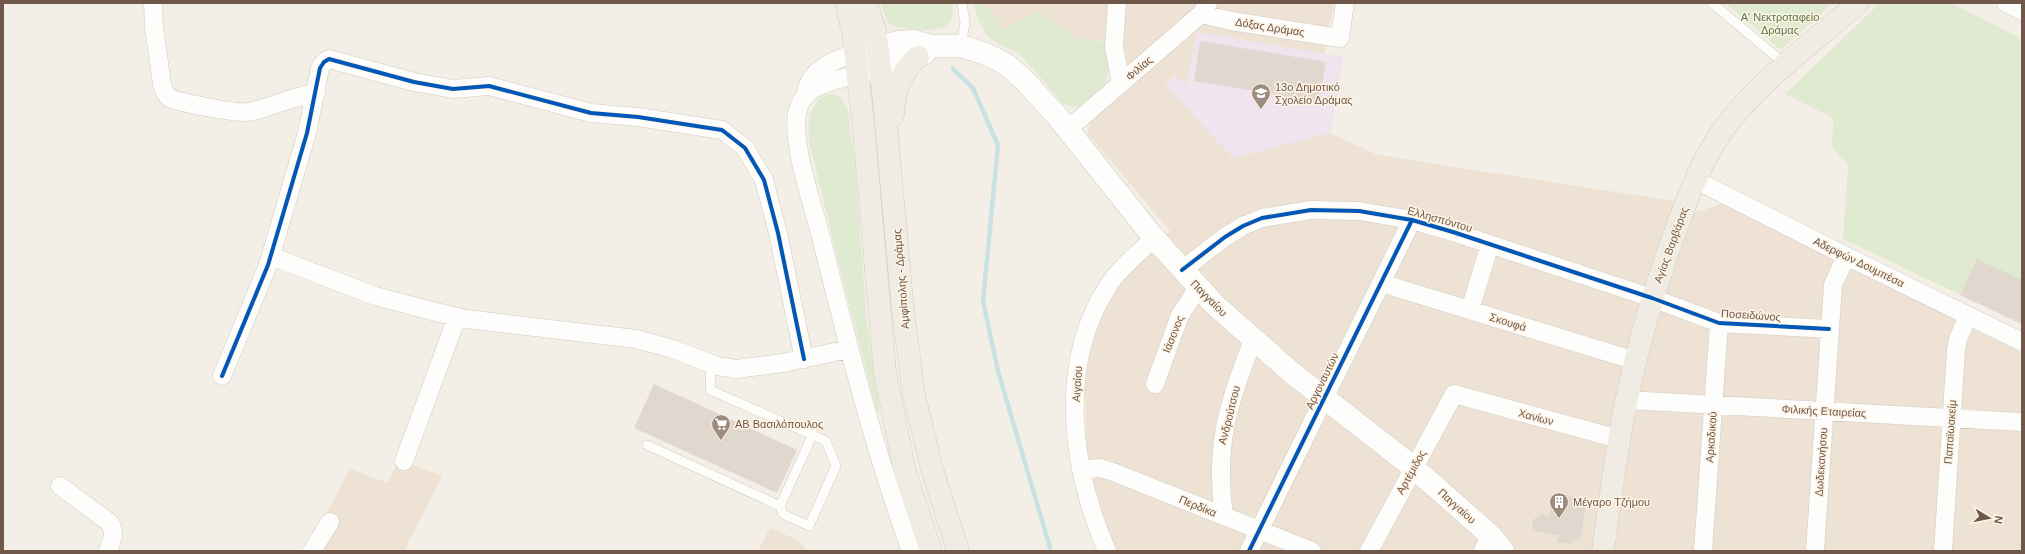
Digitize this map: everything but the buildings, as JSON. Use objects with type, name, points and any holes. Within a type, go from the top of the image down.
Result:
[{"type":"main road","points":[[846,3],[852,25],[885,373],[905,472],[931,551]]},
{"type":"main road","name":"Αμφίπολης - Δράμας","points":[[866,3],[879,57],[904,324],[914,395],[932,469],[958,551]]},
{"type":"main road","name":"Αγίας Βαρβάρας","points":[[1603,551],[1619,439],[1636,361],[1652,298],[1682,213],[1696,180],[1707,157],[1723,130],[1741,108],[1786,64],[1858,3]]},
{"type":"main road","points":[[856,64],[879,57],[940,49]]},
{"type":"main road","points":[[894,210],[894,106],[900,80],[908,66],[940,49]]},
{"type":"main road","name":"Παγγαίου","points":[[940,49],[986,54],[1009,67],[1024,80],[1067,130],[1154,238],[1198,288],[1253,340],[1324,398],[1413,466],[1492,546]]},
{"type":"street","points":[[1117,3],[1114,47],[1122,83]]},
{"type":"street","name":"Δόξας Δράμας","points":[[1204,8],[1231,20],[1340,38],[1345,3]]},
{"type":"street","points":[[2006,3],[2022,12]]},
{"type":"street","points":[[152,4],[162,84],[164,93],[169,98],[227,111],[246,113],[292,98],[316,93]]},
{"type":"street","name":"Φιλίας","points":[[1067,130],[1122,83],[1204,8]]},
{"type":"street","points":[[222,376],[271,256],[307,133],[320,68],[324,62],[329,59],[420,83],[453,89],[489,86],[591,113],[638,117],[722,130],[745,148],[764,180],[778,234],[804,359]]},
{"type":"street","points":[[856,64],[832,63],[814,74],[808,83],[806,93],[796,114],[797,139],[849,349],[878,453],[911,551]]},
{"type":"street","name":"Αδερφών Δουμπέσα","points":[[1696,180],[1846,256],[2022,342]]},
{"type":"street","name":"Ελλησπόντου","points":[[1182,270],[1225,237],[1243,226],[1274,215],[1311,210],[1336,209],[1366,212],[1412,220],[1490,244],[1652,298]]},
{"type":"street","name":"Αργοναυτών","points":[[1249,551],[1412,220]]},
{"type":"street","name":"Αιγαίου","points":[[1107,551],[1092,512],[1081,470],[1076,435],[1075,400],[1078,364],[1083,340],[1092,314],[1108,285],[1154,238]]},
{"type":"street","points":[[1470,310],[1490,244]]},
{"type":"street","points":[[271,256],[375,296],[457,317],[636,339],[668,347],[725,368],[739,369],[804,359],[849,349]]},
{"type":"street","name":"Δωδεκανήσου","points":[[1815,551],[1829,329],[1834,278],[1846,256]]},
{"type":"street","name":"Σκουφά","points":[[1381,283],[1636,361]]},
{"type":"street","name":"Ιάσονος","points":[[1154,384],[1180,315],[1198,288]]},
{"type":"street","name":"Ποσειδώνος","points":[[1652,298],[1719,323],[1829,329]]},
{"type":"street","name":"Παπαϊωακείμ","points":[[1943,551],[1956,350],[1958,339],[1968,316]]},
{"type":"street","points":[[404,461],[457,317]]},
{"type":"street","name":"Αρκαδικού","points":[[1703,551],[1719,323]]},
{"type":"street","name":"Ανδρούτσου","points":[[1224,516],[1220,462],[1224,429],[1240,375],[1253,340]]},
{"type":"street","name":"Χανίων","points":[[1454,394],[1619,439]]},
{"type":"street","name":"Αρτέμιδος","points":[[1370,551],[1413,466],[1454,394]]},
{"type":"street","name":"Φιλικής Εταιρείας","points":[[1627,400],[2022,422]]},
{"type":"street","name":"Περδίκα","points":[[1081,470],[1100,468],[1113,472],[1312,551]]},
{"type":"street","points":[[60,486],[110,523],[113,528],[114,536],[108,551]]},
{"type":"street","points":[[312,551],[330,522]]},
{"type":"lane","points":[[940,49],[964,28],[962,3]]},
{"type":"lane","points":[[1712,3],[1786,64]]},
{"type":"lane","points":[[647,445],[780,506],[783,514],[809,526],[836,466],[826,441],[710,390],[711,364]]},
{"type":"lane","points":[[780,506],[813,434]]},
{"type":"shaded area","points":[[984,3],[1334,3],[1325,54],[1343,57],[1330,133],[1378,155],[1673,201],[1699,212],[1722,203],[2022,353],[2022,551],[1115,551],[1095,497],[1087,451],[1085,388],[1090,344],[1110,292],[1170,231],[1087,133],[1092,120],[1138,82],[1124,65],[1120,41],[1076,39],[1039,12],[1004,29]]},
{"type":"shaded area","name":"13ο Δημοτικό Σχολείο Δράμας","points":[[1197,32],[1343,57],[1330,133],[1233,158],[1165,85],[1175,75],[1186,86]]},
{"type":"shaded area","points":[[399,459],[442,476],[404,551],[317,551],[335,520],[326,514],[350,469],[388,483]]},
{"type":"shaded area","points":[[770,528],[797,540],[808,551],[758,551]]},
{"type":"green space","points":[[880,3],[951,3],[951,22],[942,28],[926,30],[900,27],[888,23]]},
{"type":"green space","points":[[974,3],[984,3],[1004,29],[1039,11],[1076,39],[1107,41],[1109,71],[1105,85],[1082,106],[1073,107],[1063,104],[1020,54],[994,42],[986,33],[979,22]]},
{"type":"green space","name":"Α' Νεκτροταφείο Δράμας","points":[[1725,3],[1833,3],[1781,50]]},
{"type":"green space","points":[[1880,3],[1952,3],[2022,39],[2022,324],[1843,239],[1848,165],[1832,148],[1833,118],[1785,94]]},
{"type":"green space","points":[[828,94],[837,95],[842,99],[848,111],[854,155],[867,323],[880,413],[876,409],[809,140],[809,120],[811,113],[817,102]]},
{"type":"waterway","points":[[953,69],[973,88],[998,145],[983,301],[998,371],[1051,551]]},
{"type":"cycle path","points":[[222,376],[268,265],[307,133],[320,68],[324,62],[329,59],[414,82],[453,89],[489,86],[591,113],[638,117],[722,130],[745,148],[764,180],[778,233],[804,359]]},
{"type":"cycle path","points":[[1182,270],[1225,237],[1243,226],[1262,218],[1311,210],[1359,211],[1412,220],[1453,232],[1652,298],[1719,323],[1829,329]]},
{"type":"cycle path","points":[[1249,551],[1412,220]]},
{"type":"place","name":"13ο Δημοτικό Σχολείο Δράμας","points":[[1261,110]]},
{"type":"place","name":"ΑΒ Βασιλόπουλος","points":[[721,441]]},
{"type":"place","name":"Μέγαρο Τζήμου","points":[[1559,519]]}]
